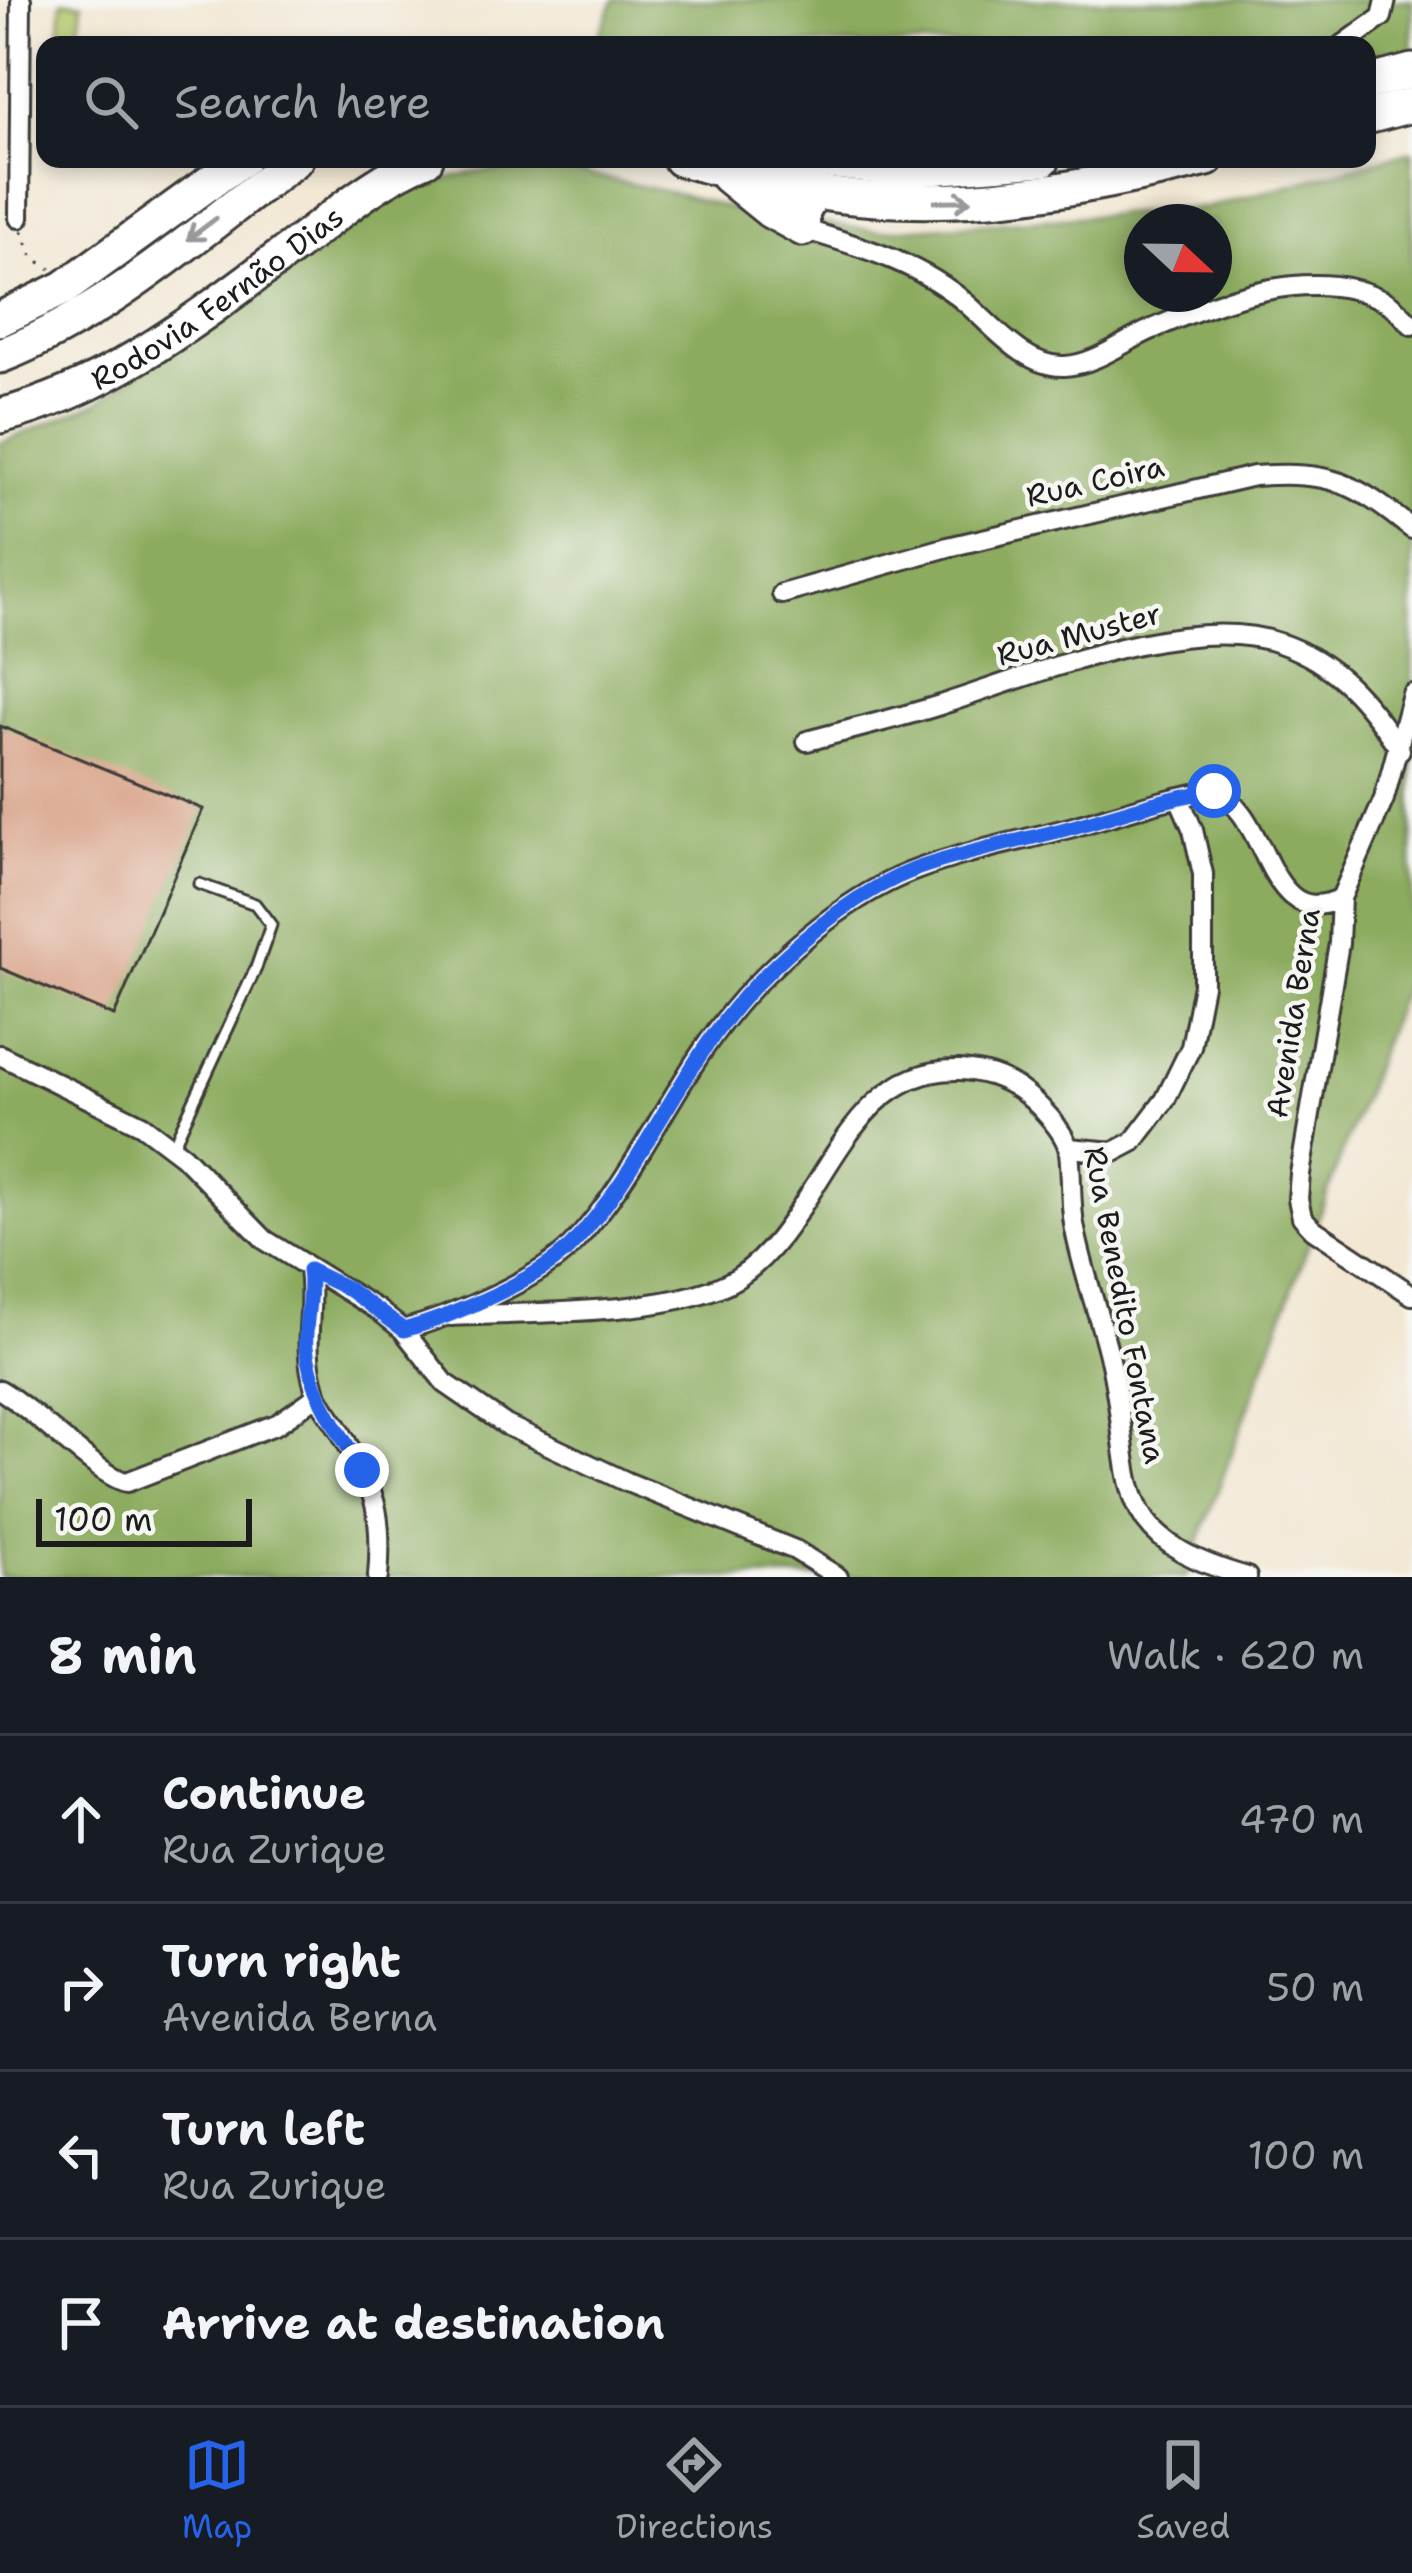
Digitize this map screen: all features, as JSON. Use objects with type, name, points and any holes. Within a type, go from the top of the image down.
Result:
[{"type":"highway","points":[[1376,81],[1412,71]]},
{"type":"highway","points":[[1376,115],[1412,105]]},
{"type":"highway","points":[[0,319],[64,288],[230,168]]},
{"type":"highway","name":"Rodovia Fernão Dias","points":[[0,356],[88,313],[284,168]]},
{"type":"highway","name":"Rodovia Fernão Dias","points":[[0,416],[39,406],[94,382],[162,343],[360,193],[409,168]]},
{"type":"highway","points":[[716,168],[743,189],[816,209],[1024,197],[1164,168]]},
{"type":"highway","points":[[716,168],[816,209]]},
{"type":"highway","points":[[888,168],[930,168]]},
{"type":"street","points":[[19,218],[21,0]]},
{"type":"street","points":[[1356,36],[1382,17],[1386,0]]},
{"type":"street","points":[[816,209],[940,282],[997,333],[1035,359],[1059,367],[1083,363],[1150,330],[1232,301],[1318,284],[1353,289],[1389,302],[1412,326]]},
{"type":"street","name":"Rua Coira","points":[[782,594],[971,541],[1254,476],[1300,473],[1338,479],[1372,497],[1412,530]]},
{"type":"street","name":"Rua Muster","points":[[807,741],[1093,656],[1202,635],[1277,641],[1330,668],[1356,688],[1400,750]]},
{"type":"street","name":"Avenida Berna","points":[[1412,694],[1400,750],[1342,898],[1298,1199],[1302,1217],[1313,1229],[1412,1295]]},
{"type":"street","points":[[404,1330],[452,1316],[536,1274],[571,1247],[751,989],[848,907],[914,870],[1214,791],[1229,796],[1240,808],[1272,869],[1294,899],[1322,907],[1342,898]]},
{"type":"street","points":[[1069,1148],[1114,1152],[1133,1142],[1165,1100],[1191,1047],[1203,985],[1202,874],[1193,830],[1179,798]]},
{"type":"street","points":[[0,1055],[142,1125],[172,1148],[265,1240],[348,1289],[404,1330],[445,1383],[506,1425],[668,1500],[795,1550],[838,1577]]},
{"type":"street","name":"Rua Benedito Fontana","points":[[452,1316],[666,1302],[703,1294],[739,1277],[773,1244],[857,1124],[884,1095],[926,1074],[966,1070],[997,1076],[1022,1091],[1069,1148],[1069,1192],[1076,1233],[1111,1362],[1122,1419],[1122,1460],[1132,1501],[1157,1534],[1185,1556],[1247,1577]]},
{"type":"street","points":[[309,1270],[312,1292],[306,1347],[317,1396],[378,1503],[378,1577]]},
{"type":"street","points":[[0,1390],[58,1431],[110,1477],[127,1482],[277,1424],[317,1396]]},
{"type":"lane","points":[[172,1148],[256,968],[271,925],[255,904],[199,884]]},
{"type":"path","points":[[19,218],[27,249],[59,272]]},
{"type":"green space","points":[[614,0],[1412,0],[1412,55],[1376,63],[1376,36],[599,36]]},
{"type":"green space","points":[[62,1],[82,3],[79,36],[60,36]]},
{"type":"green space","points":[[1412,151],[1412,964],[1186,1577],[0,1577],[0,443],[97,403],[384,195],[475,172],[557,168],[738,211],[875,231],[1124,214],[1124,312],[1232,312],[1232,204],[1220,204],[1351,168],[1376,168],[1376,161]]},
{"type":"building","points":[[0,726],[203,809],[114,1016],[0,968]]},
{"type":"route","points":[[362,1470],[317,1396],[309,1367],[309,1270],[348,1289],[404,1330],[452,1316],[536,1274],[571,1247],[609,1198],[670,1100],[751,989],[848,907],[914,870],[1214,791]]}]
